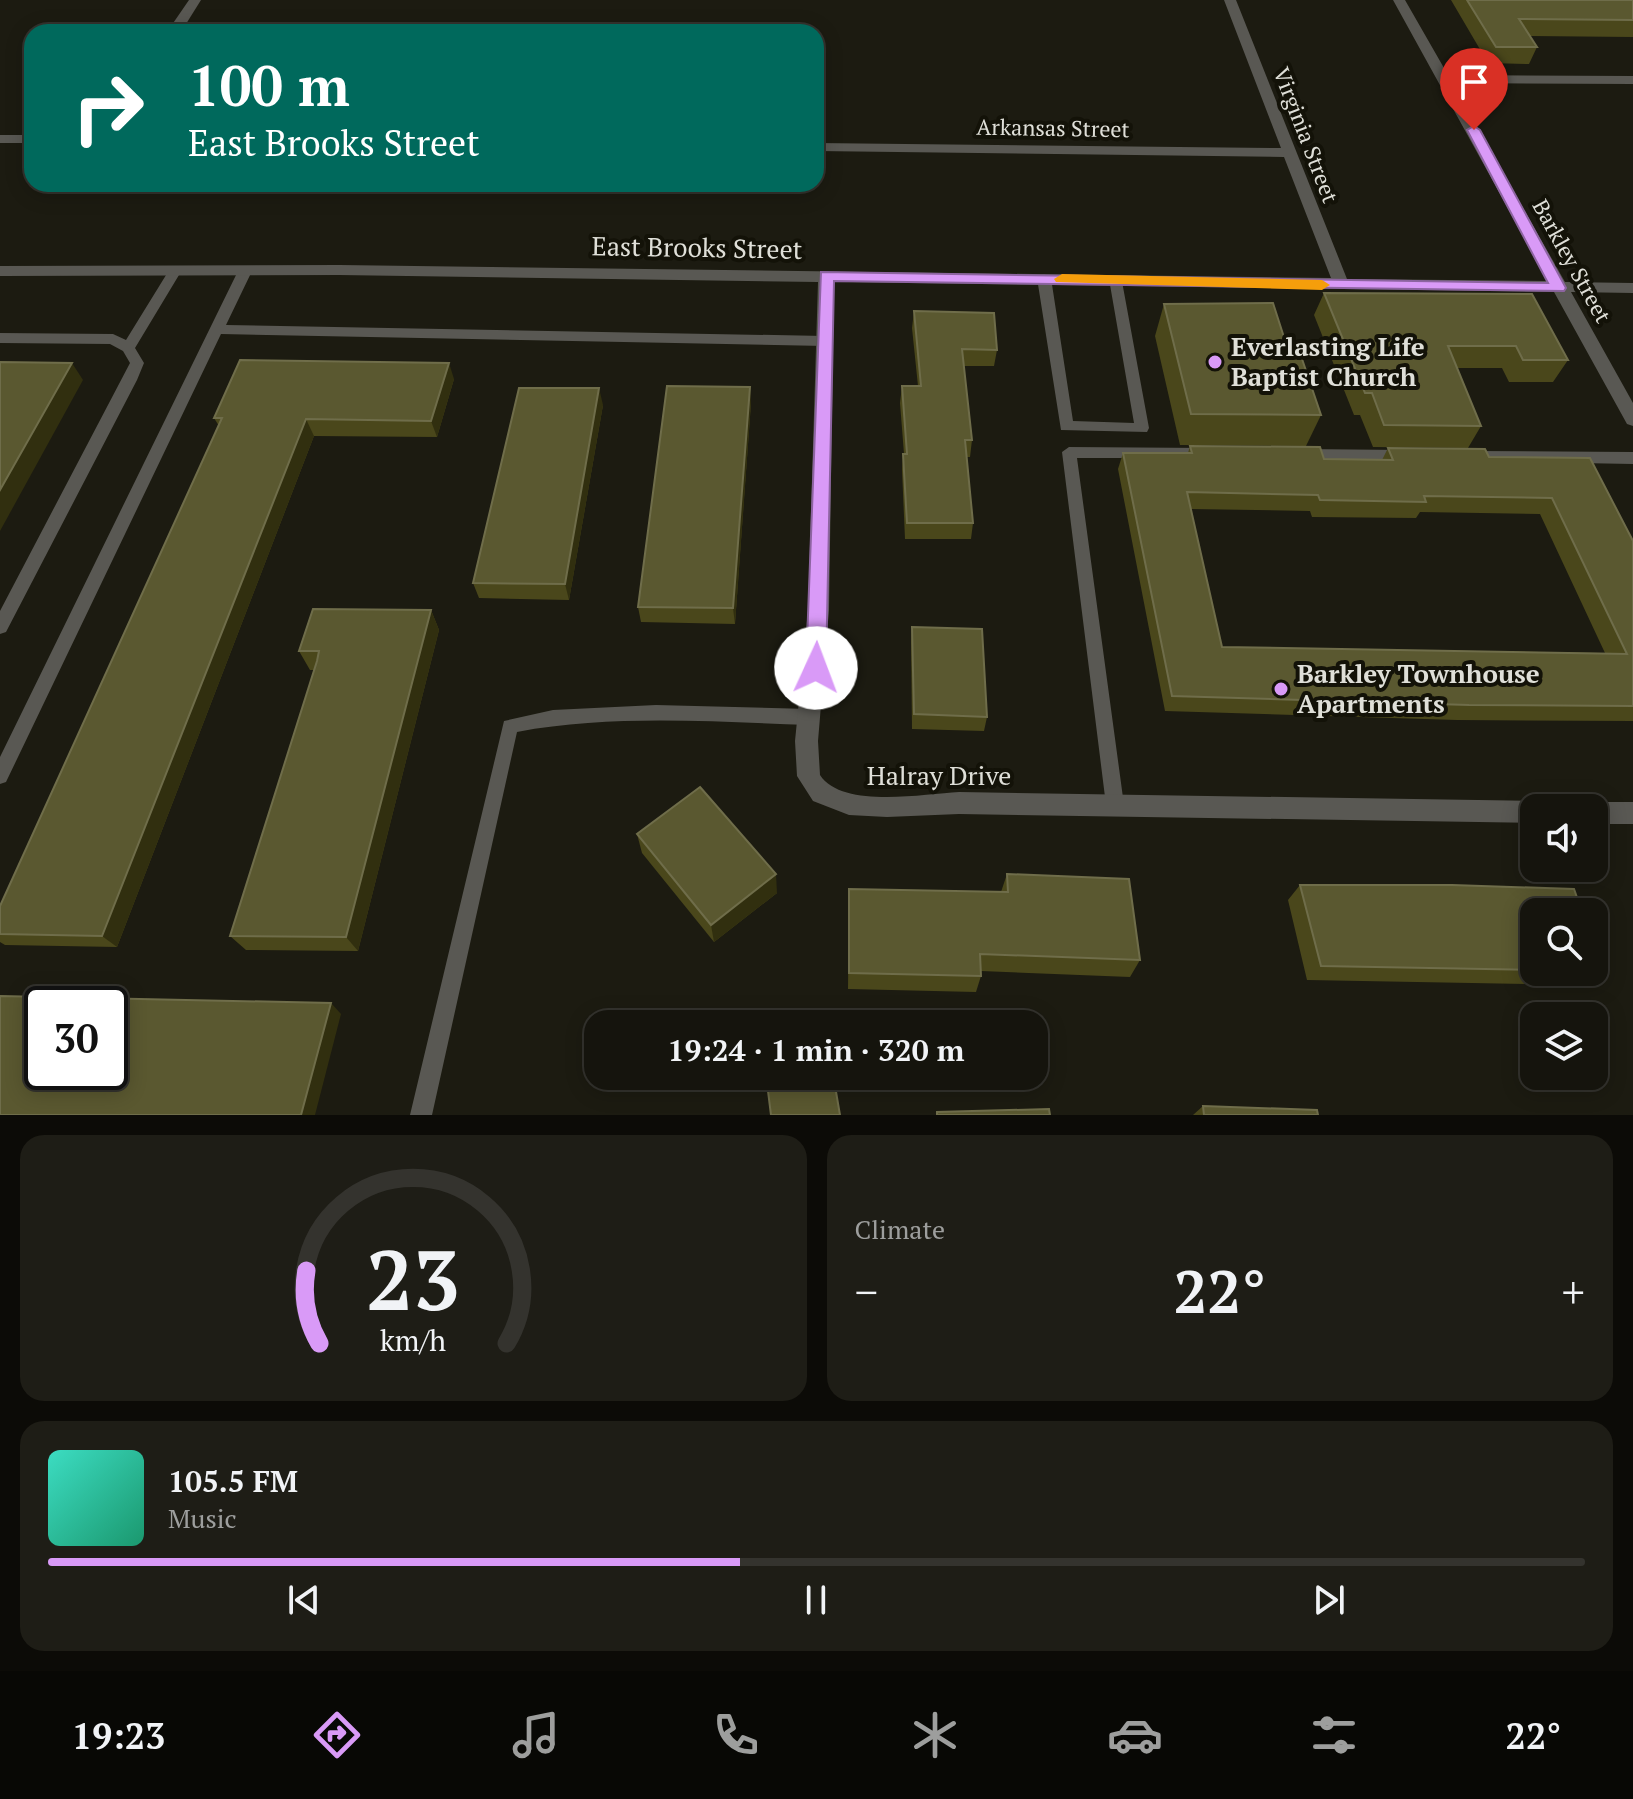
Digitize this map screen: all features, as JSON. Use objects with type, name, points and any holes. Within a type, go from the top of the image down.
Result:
[{"type":"street","points":[[179,24],[195,0]]},
{"type":"street","name":"Virginia Street","points":[[1230,0],[1342,286]]},
{"type":"street","name":"Barkley Street","points":[[1399,0],[1633,419]]},
{"type":"street","points":[[1444,79],[1633,80]]},
{"type":"street","points":[[0,139],[24,139]]},
{"type":"street","name":"Arkansas Street","points":[[824,147],[1289,153]]},
{"type":"street","name":"East Brooks Street","points":[[0,271],[1044,278],[1342,286],[1633,288]]},
{"type":"street","name":"Halray Drive","points":[[826,276],[816,668],[807,765],[811,782],[822,795],[838,801],[874,806],[959,803],[1520,812]]},
{"type":"street","points":[[1608,813],[1633,813]]},
{"type":"lane","points":[[128,348],[176,270]]},
{"type":"lane","points":[[0,776],[245,271]]},
{"type":"lane","points":[[1044,278],[1066,426],[1142,428],[1116,279]]},
{"type":"lane","points":[[217,329],[825,341]]},
{"type":"lane","points":[[0,338],[113,339],[128,348],[137,363],[0,627]]},
{"type":"lane","points":[[1115,805],[1069,452],[1225,454]]},
{"type":"lane","points":[[1288,454],[1414,456]]},
{"type":"lane","points":[[1461,456],[1633,458]]},
{"type":"lane","points":[[421,1115],[510,726],[553,718],[656,713],[810,717]]},
{"type":"building","points":[[1467,0],[1633,0],[1633,20],[1519,19],[1537,47],[1496,47]]},
{"type":"building","points":[[1324,293],[1532,294],[1568,360],[1523,360],[1516,346],[1448,346],[1481,426],[1384,425],[1372,393],[1365,393]]},
{"type":"building","points":[[1273,303],[1290,356],[1301,356],[1321,415],[1191,414],[1164,304]]},
{"type":"building","points":[[914,311],[994,313],[997,350],[962,349],[972,440],[965,440],[973,523],[907,523],[903,454],[907,454],[902,386],[921,386]]},
{"type":"building","points":[[240,360],[449,363],[431,421],[306,419],[102,936],[0,934],[0,906],[222,418],[214,418]]},
{"type":"building","points":[[0,362],[72,363],[0,490]]},
{"type":"building","points":[[667,386],[750,387],[733,608],[638,607]]},
{"type":"building","points":[[519,388],[599,388],[565,584],[473,583]]},
{"type":"building","points":[[1190,446],[1320,447],[1324,459],[1393,460],[1388,448],[1485,449],[1489,457],[1590,458],[1633,541],[1633,706],[1469,705],[1172,696],[1123,453],[1192,453]],"holes":[[[1187,492],[1318,495],[1320,500],[1426,502],[1424,496],[1552,498],[1627,654],[1222,647]]]},
{"type":"building","points":[[313,609],[431,610],[346,937],[230,936],[317,661],[319,651],[299,651]]},
{"type":"building","points":[[912,627],[982,629],[987,717],[914,714]]},
{"type":"building","points":[[700,787],[776,874],[711,925],[637,834]]},
{"type":"building","points":[[1007,874],[1129,879],[1140,960],[980,954],[981,976],[849,973],[849,889],[1008,892]]},
{"type":"building","points":[[1300,885],[1574,889],[1577,898],[1520,898],[1520,970],[1321,966]]},
{"type":"building","points":[[0,996],[24,997],[24,1090],[128,1090],[128,999],[331,1003],[301,1115],[0,1115]]},
{"type":"building","points":[[836,1090],[840,1115],[771,1115],[768,1091]]},
{"type":"building","points":[[1203,1106],[1317,1110],[1318,1115],[1204,1115]]},
{"type":"building","points":[[1049,1109],[1050,1115],[937,1115],[937,1112]]},
{"type":"slow traffic","points":[[1062,279],[1322,285]]},
{"type":"place","name":"Everlasting Life Baptist Church","points":[[1215,362]]},
{"type":"place","name":"Barkley Townhouse Apartments","points":[[1281,689]]},
{"type":"route","points":[[816,668],[826,276],[1558,288],[1474,130]]}]
